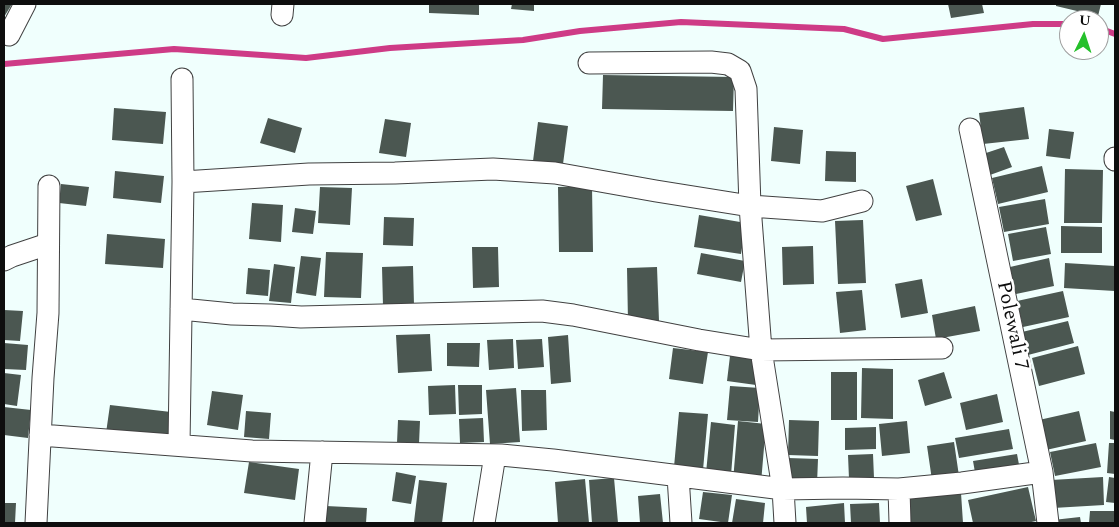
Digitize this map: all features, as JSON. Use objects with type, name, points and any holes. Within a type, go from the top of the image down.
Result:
[{"type":"street","points":[[9,36],[24,4]]},
{"type":"street","points":[[589,63],[711,62],[728,64],[740,71],[746,89],[750,206],[761,350],[783,489],[785,523]]},
{"type":"street","points":[[179,445],[184,182],[182,79]]},
{"type":"street","name":"Polewali 7","points":[[970,129],[1042,472],[1048,523]]},
{"type":"street","points":[[184,182],[309,174],[493,169],[555,173],[750,206],[822,211],[862,201]]},
{"type":"street","points":[[36,523],[48,313],[49,186]]},
{"type":"street","points":[[4,260],[48,244]]},
{"type":"street","points":[[182,309],[232,314],[302,317],[542,311],[761,350],[942,348]]},
{"type":"street","points":[[40,435],[252,451],[495,455],[563,461],[783,489],[899,489],[1042,472]]},
{"type":"street","points":[[316,523],[322,452]]},
{"type":"street","points":[[484,523],[495,455]]},
{"type":"street","points":[[678,476],[681,523]]},
{"type":"street","points":[[899,489],[900,523]]},
{"type":"building","points":[[4,4],[12,4],[4,17]]},
{"type":"building","points":[[429,4],[479,4],[479,15],[429,13]]},
{"type":"building","points":[[512,4],[534,4],[534,11],[511,9]]},
{"type":"building","points":[[948,4],[982,4],[984,13],[951,18]]},
{"type":"building","points":[[1056,4],[1101,4],[1100,10],[1073,10],[1056,6]]},
{"type":"building","points":[[603,75],[734,77],[733,111],[602,109]]},
{"type":"building","points":[[1024,107],[1029,139],[983,144],[979,113]]},
{"type":"building","points":[[114,108],[166,112],[163,144],[112,140]]},
{"type":"building","points":[[268,118],[302,128],[295,153],[260,143]]},
{"type":"building","points":[[385,119],[411,123],[406,157],[379,153]]},
{"type":"building","points":[[538,122],[568,126],[563,164],[533,161]]},
{"type":"building","points":[[774,127],[803,130],[800,164],[771,161]]},
{"type":"building","points":[[1049,129],[1074,132],[1070,159],[1046,156]]},
{"type":"building","points":[[1004,147],[1012,167],[990,175],[983,154]]},
{"type":"building","points":[[826,151],[856,152],[856,182],[825,181]]},
{"type":"building","points":[[1042,166],[1048,192],[998,204],[992,178]]},
{"type":"building","points":[[1065,169],[1103,170],[1102,223],[1064,223]]},
{"type":"building","points":[[115,171],[164,176],[161,203],[113,198]]},
{"type":"building","points":[[933,179],[942,215],[916,221],[906,186]]},
{"type":"building","points":[[61,184],[89,187],[86,206],[59,203]]},
{"type":"building","points":[[592,186],[593,252],[559,252],[558,187]]},
{"type":"building","points":[[320,187],[352,188],[350,225],[318,223]]},
{"type":"building","points":[[1045,199],[1049,224],[1004,232],[999,207]]},
{"type":"building","points":[[252,203],[283,205],[281,242],[249,239]]},
{"type":"building","points":[[295,208],[316,211],[313,234],[292,232]]},
{"type":"building","points":[[699,215],[746,223],[741,254],[694,247]]},
{"type":"building","points":[[384,217],[414,218],[413,246],[383,245]]},
{"type":"building","points":[[863,220],[866,283],[838,284],[835,221]]},
{"type":"building","points":[[1061,226],[1102,227],[1102,253],[1061,253]]},
{"type":"building","points":[[1046,227],[1051,254],[1013,261],[1008,234]]},
{"type":"building","points":[[107,234],[165,239],[163,268],[105,264]]},
{"type":"building","points":[[813,246],[814,284],[783,285],[782,247]]},
{"type":"building","points":[[472,247],[498,247],[499,287],[473,288]]},
{"type":"building","points":[[326,252],[363,253],[361,298],[324,297]]},
{"type":"building","points":[[701,253],[745,261],[741,282],[697,274]]},
{"type":"building","points":[[301,256],[321,258],[316,296],[296,293]]},
{"type":"building","points":[[1049,258],[1054,286],[1016,294],[1010,267]]},
{"type":"building","points":[[1065,263],[1115,266],[1115,291],[1064,288]]},
{"type":"building","points":[[274,264],[295,267],[291,303],[269,301]]},
{"type":"building","points":[[413,266],[414,305],[383,306],[382,267]]},
{"type":"building","points":[[657,267],[659,321],[628,322],[627,268]]},
{"type":"building","points":[[248,268],[270,270],[268,296],[246,294]]},
{"type":"building","points":[[922,279],[928,313],[901,318],[895,284]]},
{"type":"building","points":[[862,290],[866,330],[840,333],[836,292]]},
{"type":"building","points":[[1063,291],[1069,317],[1023,327],[1017,301]]},
{"type":"building","points":[[975,306],[980,331],[936,339],[932,315]]},
{"type":"building","points":[[4,310],[23,311],[20,341],[4,340]]},
{"type":"building","points":[[1068,321],[1074,343],[1028,355],[1022,332]]},
{"type":"building","points":[[430,334],[432,371],[398,373],[396,335]]},
{"type":"building","points":[[568,335],[571,382],[551,384],[548,337]]},
{"type":"building","points":[[513,339],[514,368],[489,370],[487,340]]},
{"type":"building","points":[[542,339],[544,367],[518,369],[516,340]]},
{"type":"building","points":[[4,343],[28,345],[26,370],[4,369]]},
{"type":"building","points":[[447,343],[480,343],[479,367],[447,366]]},
{"type":"building","points":[[1078,346],[1085,374],[1039,386],[1032,358]]},
{"type":"building","points":[[673,348],[708,352],[703,384],[669,379]]},
{"type":"building","points":[[730,356],[759,359],[756,385],[727,381]]},
{"type":"building","points":[[862,368],[893,369],[893,419],[861,418]]},
{"type":"building","points":[[831,372],[857,372],[857,420],[831,420]]},
{"type":"building","points":[[944,372],[952,398],[925,406],[918,380]]},
{"type":"building","points":[[4,373],[21,375],[17,406],[4,404]]},
{"type":"building","points":[[455,385],[456,414],[429,415],[428,386]]},
{"type":"building","points":[[458,385],[482,385],[482,414],[459,415]]},
{"type":"building","points":[[730,386],[760,388],[758,422],[727,420]]},
{"type":"building","points":[[516,388],[520,442],[490,444],[486,390]]},
{"type":"building","points":[[521,390],[546,390],[547,430],[522,431]]},
{"type":"building","points":[[212,391],[243,395],[238,430],[207,425]]},
{"type":"building","points":[[997,394],[1003,422],[966,430],[960,403]]},
{"type":"building","points":[[110,405],[171,412],[168,440],[106,433]]},
{"type":"building","points":[[4,407],[31,410],[28,438],[4,435]]},
{"type":"building","points":[[246,411],[271,413],[269,439],[244,437]]},
{"type":"building","points":[[1079,411],[1086,441],[1046,450],[1039,420]]},
{"type":"building","points":[[1110,411],[1115,412],[1115,440],[1110,439]]},
{"type":"building","points":[[679,412],[708,414],[703,470],[674,467]]},
{"type":"building","points":[[483,418],[484,442],[460,443],[459,419]]},
{"type":"building","points":[[398,420],[420,421],[419,444],[397,443]]},
{"type":"building","points":[[789,420],[819,421],[818,456],[788,455]]},
{"type":"building","points":[[738,421],[766,424],[761,483],[733,481]]},
{"type":"building","points":[[907,421],[910,453],[882,456],[879,424]]},
{"type":"building","points":[[711,422],[735,425],[731,475],[706,473]]},
{"type":"building","points":[[876,427],[876,449],[845,450],[845,428]]},
{"type":"building","points":[[1009,429],[1013,449],[959,458],[955,438]]},
{"type":"building","points":[[954,442],[959,476],[932,480],[927,446]]},
{"type":"building","points":[[1096,443],[1101,467],[1055,476],[1050,452]]},
{"type":"building","points":[[1109,443],[1115,443],[1115,474],[1107,473]]},
{"type":"building","points":[[873,454],[874,478],[849,479],[848,455]]},
{"type":"building","points":[[1017,454],[1020,470],[976,478],[973,461]]},
{"type":"building","points":[[788,458],[818,459],[817,484],[787,483]]},
{"type":"building","points":[[249,462],[299,469],[295,500],[244,493]]},
{"type":"building","points":[[396,472],[416,476],[411,504],[392,501]]},
{"type":"building","points":[[1103,477],[1104,505],[1053,508],[1051,480]]},
{"type":"building","points":[[1109,477],[1115,478],[1115,503],[1106,502]]},
{"type":"building","points":[[614,478],[618,523],[592,523],[589,480]]},
{"type":"building","points":[[585,479],[589,523],[558,523],[555,482]]},
{"type":"building","points":[[419,480],[447,483],[442,523],[414,522]]},
{"type":"building","points":[[1028,487],[1036,521],[1027,523],[973,523],[968,500]]},
{"type":"building","points":[[703,492],[732,495],[728,523],[699,519]]},
{"type":"building","points":[[961,493],[963,523],[904,523],[902,497]]},
{"type":"building","points":[[660,494],[663,523],[640,523],[638,496]]},
{"type":"building","points":[[736,499],[765,503],[763,523],[732,523]]},
{"type":"building","points":[[4,503],[16,503],[15,523],[4,523]]},
{"type":"building","points":[[844,503],[845,523],[807,523],[806,507]]},
{"type":"building","points":[[879,503],[880,523],[851,523],[850,504]]},
{"type":"building","points":[[326,506],[367,508],[366,523],[325,523]]},
{"type":"building","points":[[1090,511],[1115,511],[1115,523],[1089,523]]},
{"type":"building","points":[[1080,517],[1081,523],[1053,523],[1053,520]]},
{"type":"waterway","points":[[4,64],[174,49],[306,58],[390,48],[523,40],[580,31],[681,22],[844,29],[883,39],[1033,24],[1059,24]]},
{"type":"waterway","points":[[1109,32],[1115,34]]}]
